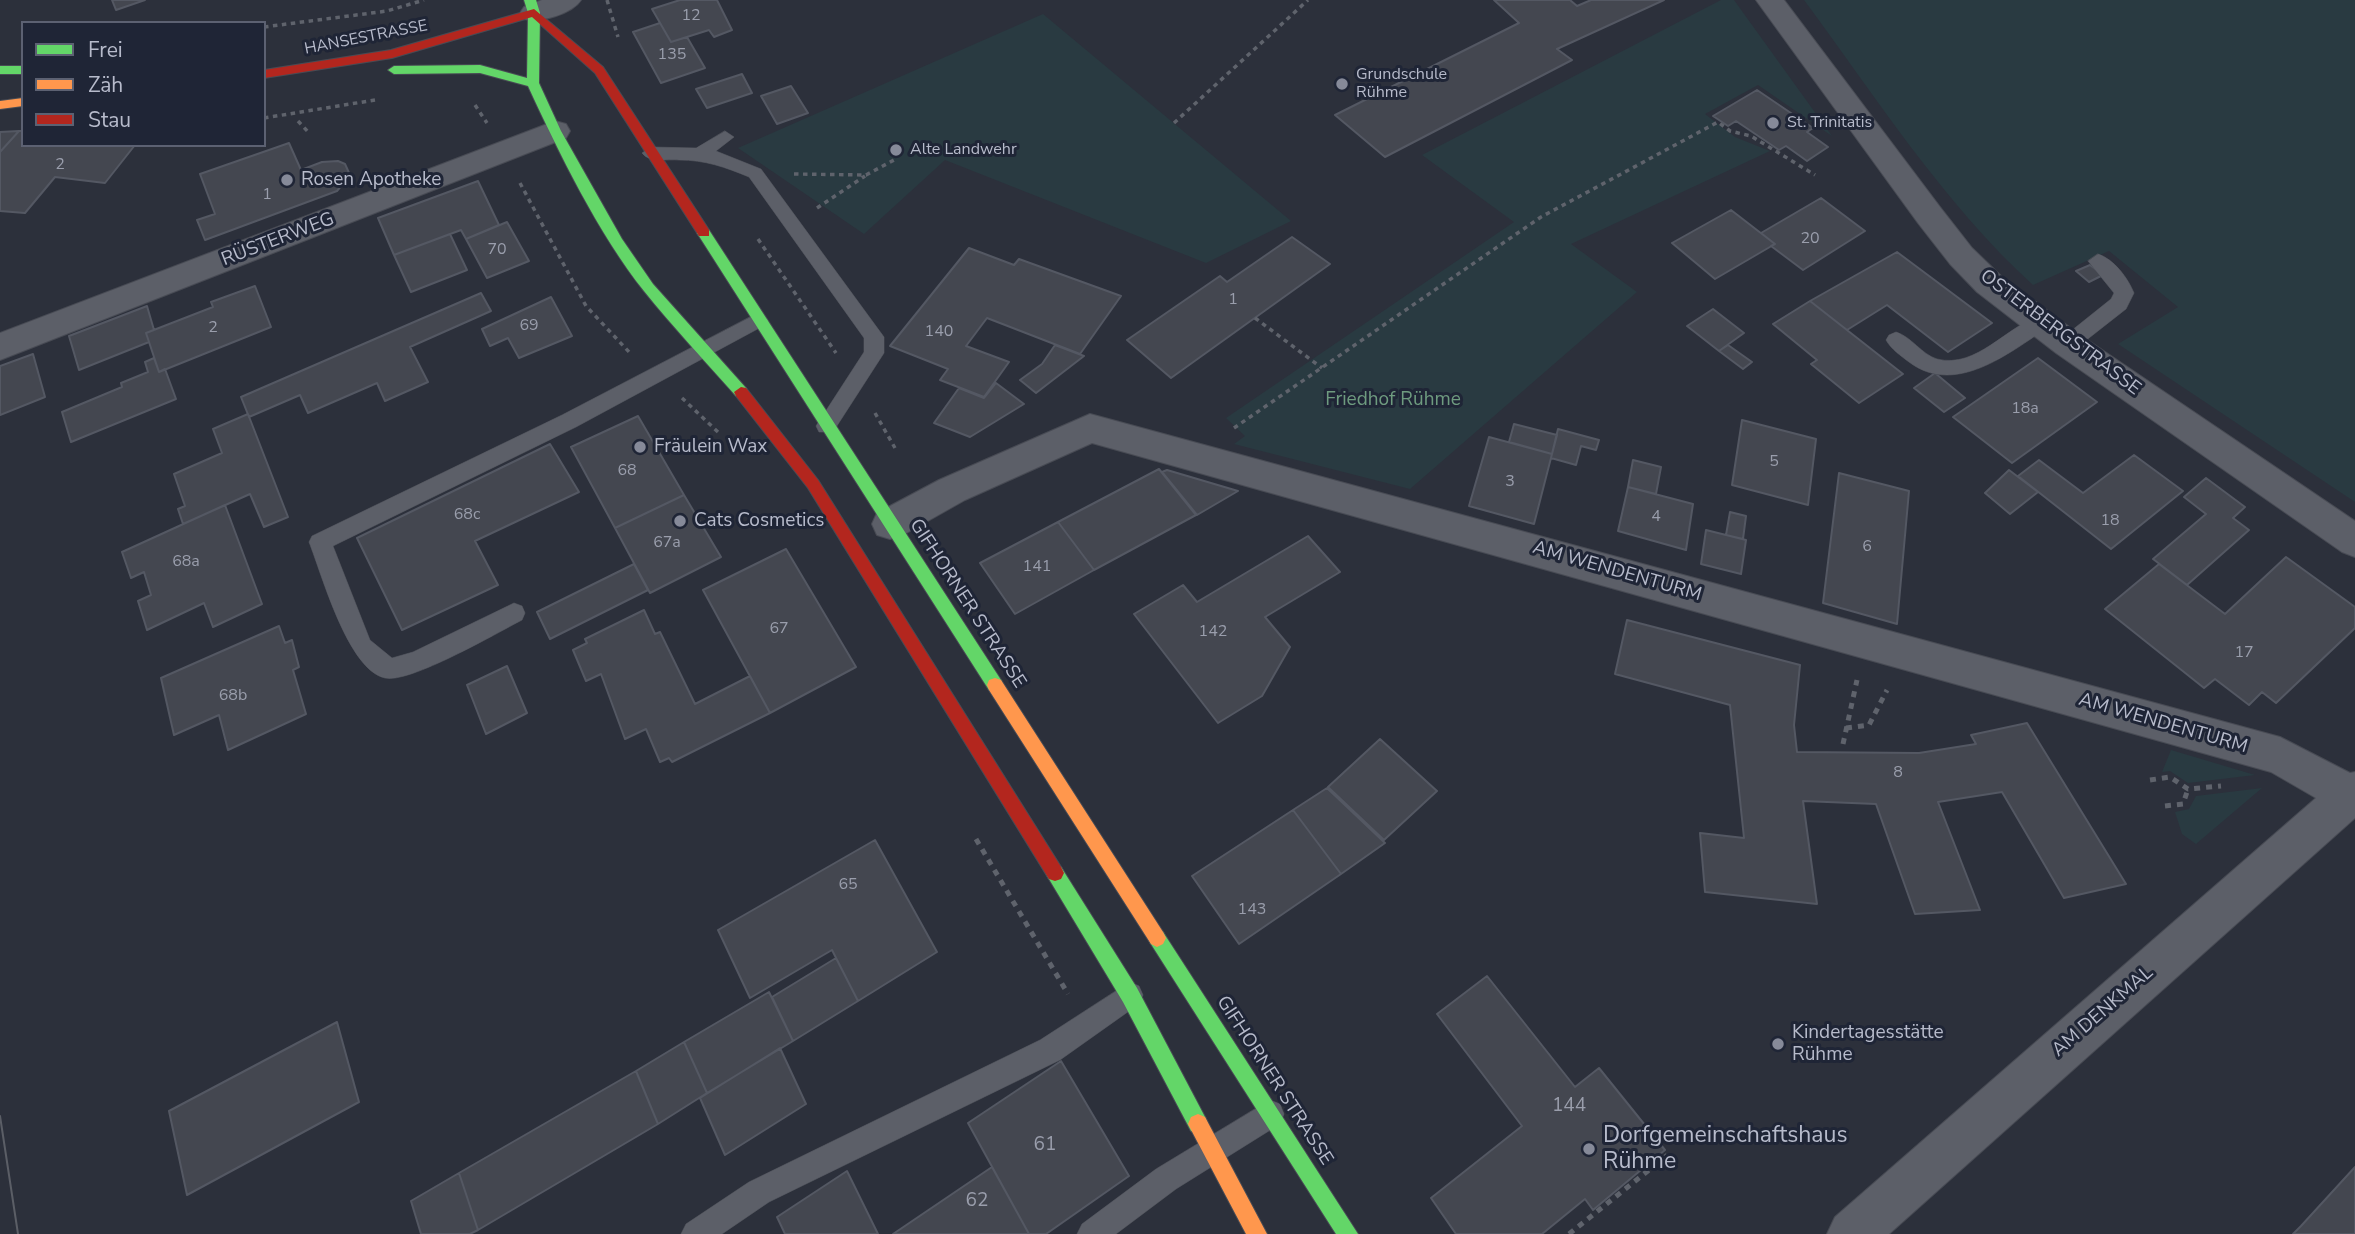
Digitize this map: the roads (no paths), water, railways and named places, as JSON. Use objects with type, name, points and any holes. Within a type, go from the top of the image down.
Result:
[{"type":"main road","name":"HANSESTRASSE","points":[[451,20],[532,6]]},
{"type":"main road","name":"HANSESTRASSE","points":[[266,74],[392,54],[532,6]]},
{"type":"main road","points":[[532,6],[533,83],[555,131],[617,242],[648,287],[762,416],[813,484],[1130,995],[1257,1234]]},
{"type":"main road","name":"GIFHORNER STRASSE","points":[[532,6],[599,69],[826,426],[1348,1234]]},
{"type":"main road","name":"HANSESTRASSE","points":[[266,86],[424,68],[480,69],[533,83]]},
{"type":"main road","points":[[0,70],[21,69]]},
{"type":"main road","points":[[0,104],[21,102]]},
{"type":"street","points":[[532,6],[567,0]]},
{"type":"street","name":"OSTERBERGSTRASSE","points":[[1770,0],[1961,256],[1989,284],[2068,344],[2355,541]]},
{"type":"street","name":"RÜSTERWEG","points":[[0,347],[555,131]]},
{"type":"street","name":"AM WENDENTURM","points":[[890,524],[953,490],[1090,428],[2280,756],[2353,793]]},
{"type":"street","name":"AM DENKMAL","points":[[1852,1234],[2353,793]]},
{"type":"lane","points":[[700,154],[725,136]]},
{"type":"lane","points":[[651,153],[700,154],[723,159],[755,173],[874,337],[874,353],[826,426]]},
{"type":"lane","points":[[2068,344],[2119,304],[2124,293],[2120,283],[2098,261]]},
{"type":"lane","points":[[514,613],[418,661],[388,669],[362,646],[320,542],[569,421],[758,320]]},
{"type":"lane","points":[[1896,340],[1923,362],[1954,367],[1970,365],[2040,323]]},
{"type":"lane","points":[[696,1234],[759,1192],[1050,1050],[1130,995]]},
{"type":"lane","points":[[1092,1234],[1166,1179],[1270,1114]]},
{"type":"tram line","points":[[0,1116],[18,1234]]},
{"type":"place","name":"Grundschule Rühme","points":[[1342,84]]},
{"type":"place","name":"St. Trinitatis","points":[[1773,123]]},
{"type":"place","name":"Alte Landwehr","points":[[896,150]]},
{"type":"place","name":"Rosen Apotheke","points":[[287,180]]},
{"type":"place","name":"Fräulein Wax","points":[[640,447]]},
{"type":"place","name":"Cats Cosmetics","points":[[680,521]]},
{"type":"place","name":"Kindertagesstätte Rühme","points":[[1778,1044]]},
{"type":"place","name":"Dorfgemeinschaftshaus Rühme","points":[[1589,1149]]},
{"type":"park label","name":"Friedhof Rühme","points":[[1393,400]]}]
